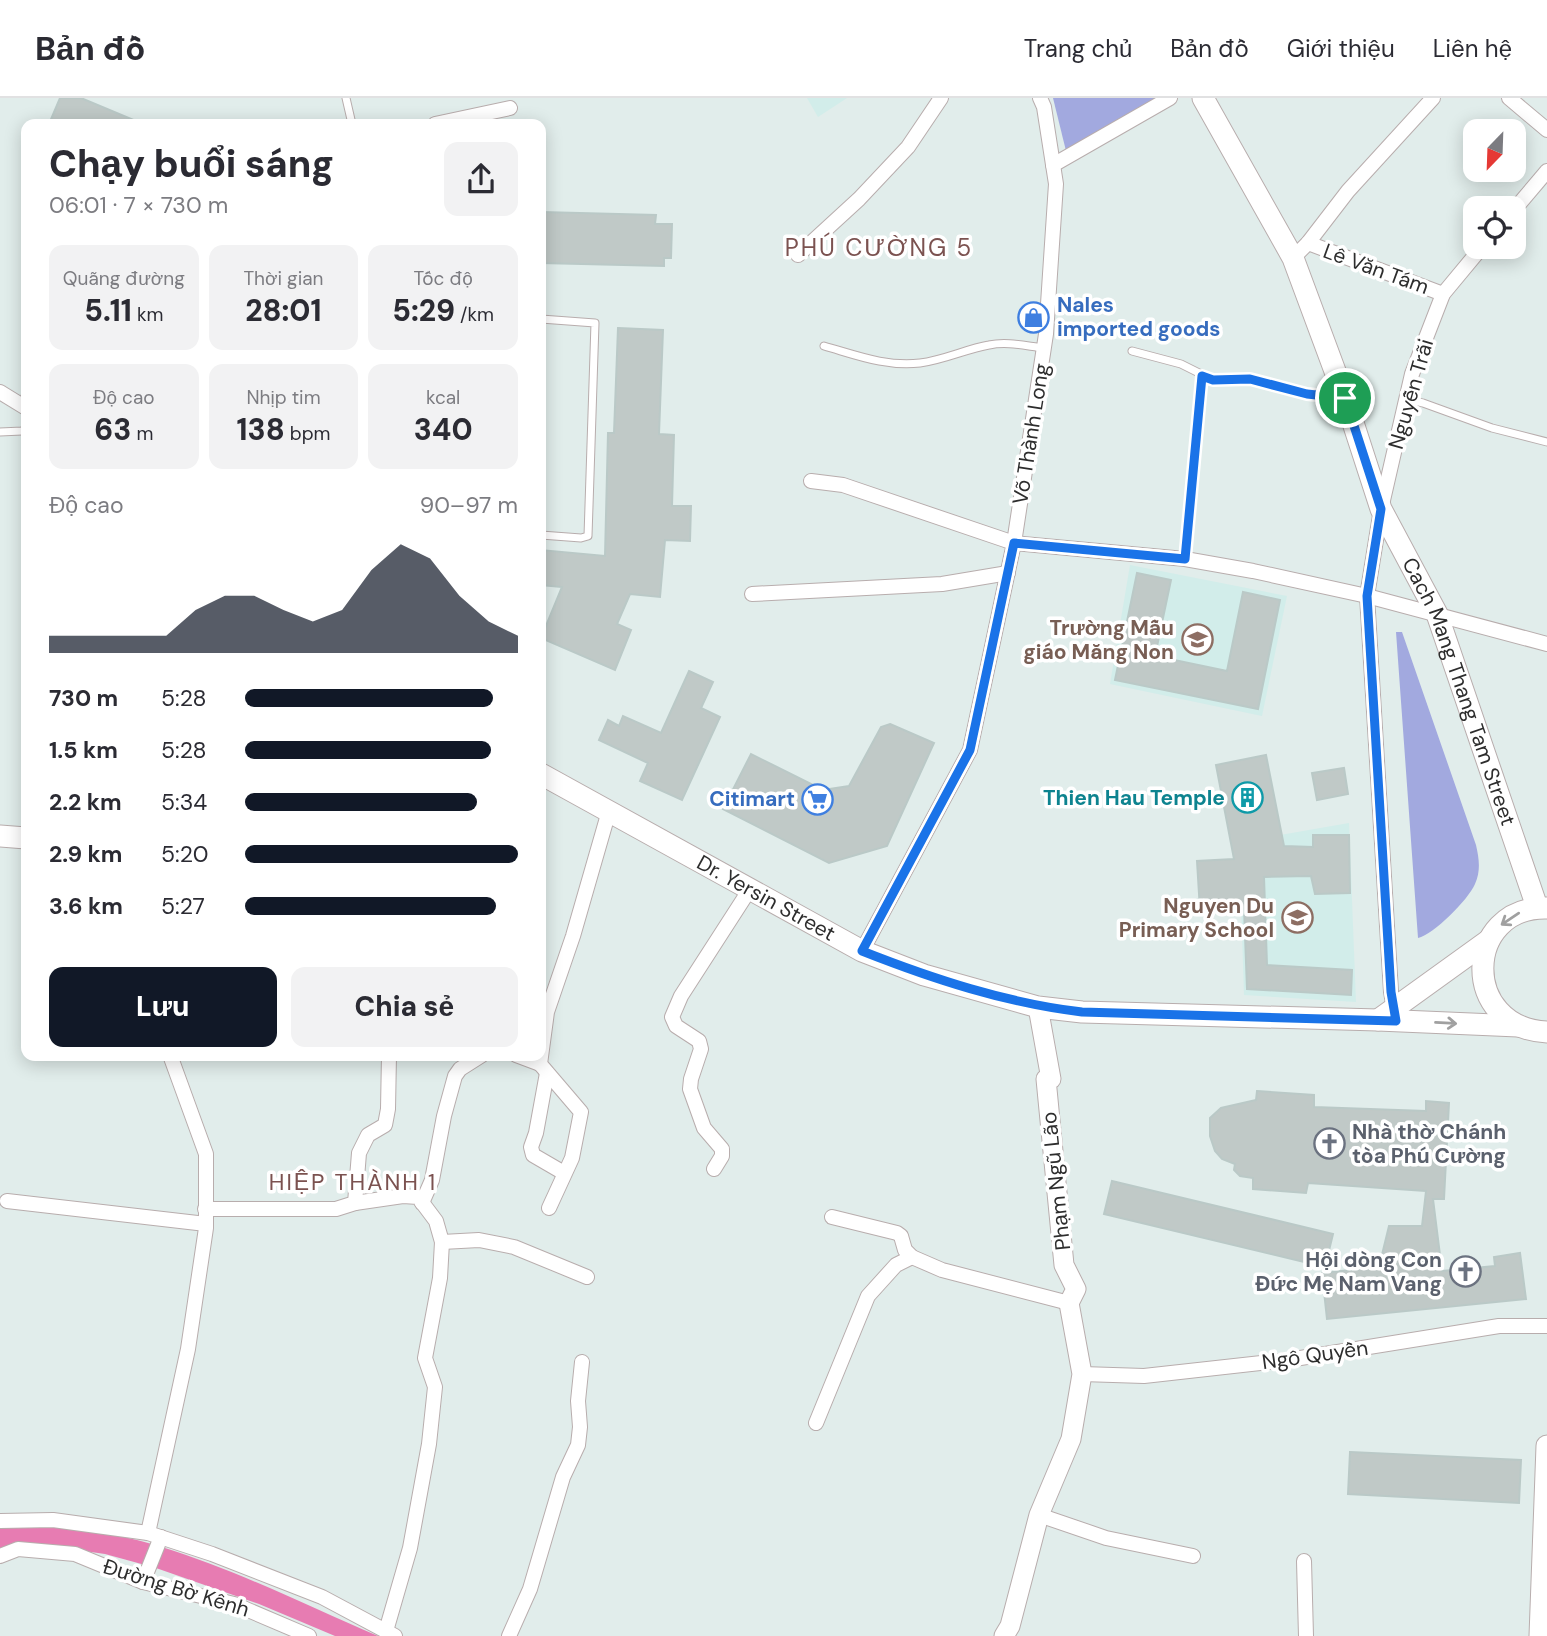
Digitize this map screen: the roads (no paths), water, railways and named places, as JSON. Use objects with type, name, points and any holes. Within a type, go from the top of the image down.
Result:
[{"type":"main road","name":"Cach Mang Thang Tam Street","points":[[1203,98],[1293,258],[1345,398],[1381,509],[1437,614],[1542,908]]},
{"type":"main road","name":"Dr. Yersin Street","points":[[546,777],[862,951],[924,975],[1038,1007],[1082,1012],[1389,1016],[1518,1026],[1547,1032]]},
{"type":"main road","points":[[0,836],[21,838]]},
{"type":"main road","points":[[1389,1016],[1489,940],[1506,920],[1518,913],[1542,908]]},
{"type":"main road","points":[[1489,940],[1482,959],[1482,979],[1489,999],[1501,1015],[1518,1026]]},
{"type":"main road","points":[[1542,1633],[1547,1446]]},
{"type":"street","points":[[798,255],[859,200],[908,147],[941,98]]},
{"type":"street","name":"Võ Thành Long","points":[[862,951],[970,750],[1008,573],[1044,348],[1056,184],[1044,107],[1040,98]]},
{"type":"street","points":[[1053,164],[1170,98]]},
{"type":"street","points":[[1293,258],[1433,98]]},
{"type":"street","points":[[1509,98],[1547,130]]},
{"type":"street","points":[[458,119],[510,108]]},
{"type":"street","points":[[1526,196],[1547,171]]},
{"type":"street","name":"Lê Văn Tám","points":[[1308,243],[1443,294]]},
{"type":"street","name":"Nguyễn Trãi","points":[[1389,1016],[1391,992],[1367,596],[1381,509],[1412,374],[1443,294],[1472,259]]},
{"type":"street","points":[[0,392],[21,400]]},
{"type":"street","points":[[811,481],[843,485],[1014,543],[1185,559],[1367,596],[1547,644]]},
{"type":"street","points":[[752,594],[942,584],[1008,573]]},
{"type":"street","points":[[546,999],[573,936],[609,811]]},
{"type":"street","points":[[714,1170],[722,1156],[722,1149],[705,1128],[690,1088],[701,1049],[699,1041],[676,1026],[672,1017],[681,996],[750,889]]},
{"type":"street","name":"Phạm Ngũ Lão","points":[[1004,1636],[1010,1626],[1039,1515],[1071,1439],[1082,1374],[1069,1303],[1076,1289],[1064,1265],[1046,1079],[1051,1079],[1038,1007]]},
{"type":"street","points":[[145,1578],[156,1538],[206,1224],[206,1154],[172,1061]]},
{"type":"street","points":[[355,1203],[359,1153],[368,1135],[385,1125],[389,1061]]},
{"type":"street","points":[[422,1203],[432,1180],[444,1116],[455,1076],[473,1061]]},
{"type":"street","points":[[528,1061],[544,1069],[581,1112],[572,1158],[549,1208]]},
{"type":"street","points":[[544,1061],[536,1133],[531,1147],[533,1154],[564,1173]]},
{"type":"street","points":[[0,1521],[53,1520],[156,1538],[212,1554],[322,1597],[391,1634],[429,1444],[435,1387],[425,1359],[440,1278],[442,1242],[436,1221],[418,1197],[403,1196],[355,1203],[337,1209],[205,1209]]},
{"type":"street","points":[[7,1201],[206,1224]]},
{"type":"street","points":[[832,1217],[897,1233],[901,1236],[905,1250],[912,1257],[954,1273],[1069,1303]]},
{"type":"street","points":[[442,1242],[479,1240],[514,1247],[587,1277]]},
{"type":"street","points":[[816,1423],[868,1296],[896,1265],[912,1257]]},
{"type":"street","name":"Ngô Quyền","points":[[1082,1374],[1144,1376],[1288,1360],[1499,1326],[1547,1326]]},
{"type":"street","points":[[509,1636],[530,1589],[563,1477],[578,1445],[578,1401],[582,1362]]},
{"type":"street","points":[[1039,1515],[1106,1538],[1193,1556]]},
{"type":"street","name":"Đường Bờ Kênh","points":[[0,1556],[18,1549],[75,1554],[234,1604],[309,1636]]},
{"type":"street","points":[[1304,1562],[1306,1636]]},
{"type":"lane","points":[[346,98],[351,119]]},
{"type":"lane","points":[[546,319],[595,323],[588,536],[581,538],[546,535]]},
{"type":"lane","points":[[824,346],[884,363],[900,364],[938,359],[991,344],[1006,343],[1044,348]]},
{"type":"lane","points":[[1132,351],[1171,361],[1213,380],[1250,379],[1307,394],[1345,398]]},
{"type":"lane","points":[[1185,559],[1202,376]]},
{"type":"lane","points":[[1406,399],[1492,428],[1547,442]]},
{"type":"lane","points":[[0,432],[21,431]]},
{"type":"place","name":"Nales imported goods","points":[[1034,317]]},
{"type":"place","name":"Trường Mẫu giáo Măng Non","points":[[1197,640]]},
{"type":"place","name":"Thien Hau Temple","points":[[1248,798]]},
{"type":"place","name":"Citimart","points":[[818,799]]},
{"type":"place","name":"Nguyen Du Primary School","points":[[1297,918]]},
{"type":"place","name":"Nhà thờ Chánh tòa Phú Cường","points":[[1329,1144]]},
{"type":"place","name":"Hội dòng Con Đức Mẹ Nam Vang","points":[[1465,1272]]},
{"type":"district","name":"PHÚ CƯỜNG 5","points":[[879,248]]},
{"type":"district","name":"HIỆP THÀNH 1","points":[[353,1182]]}]
